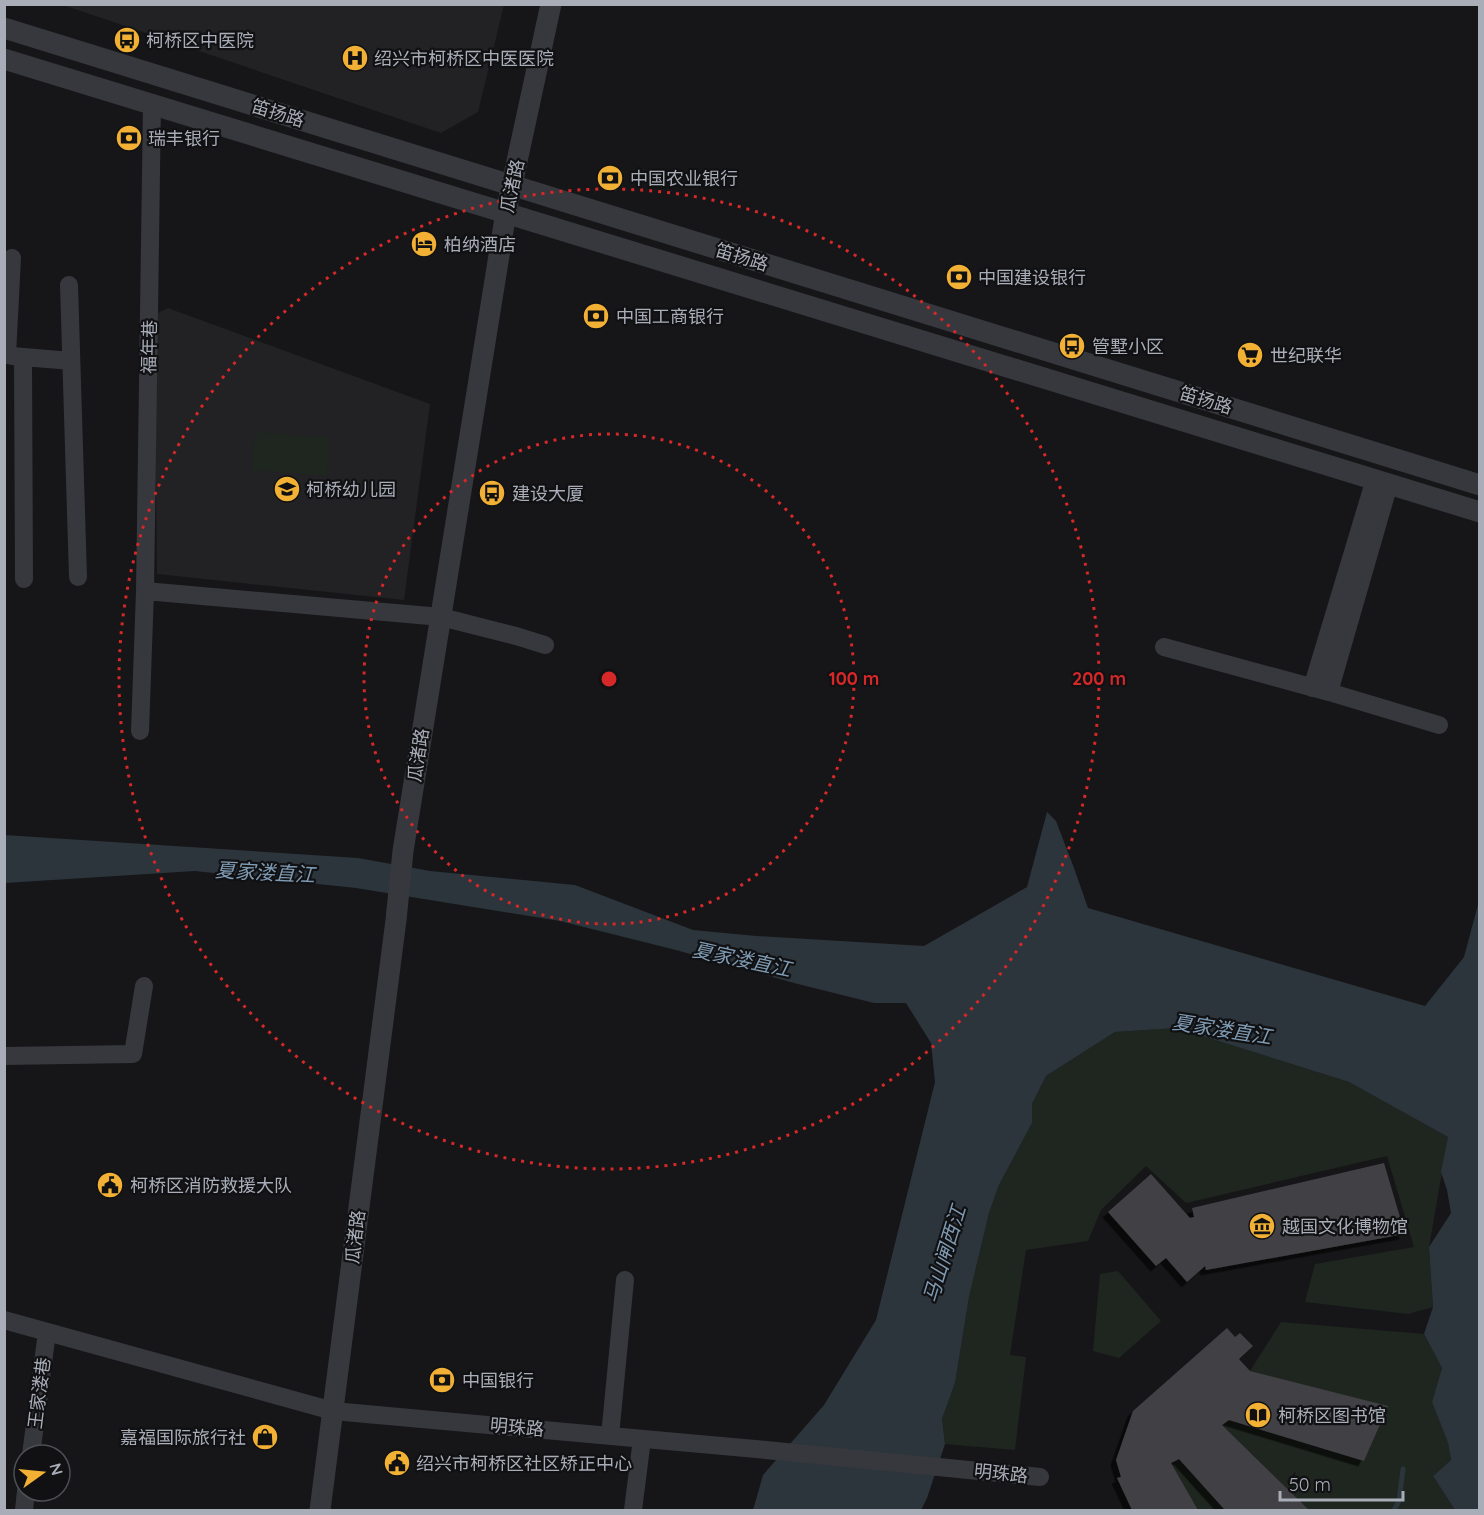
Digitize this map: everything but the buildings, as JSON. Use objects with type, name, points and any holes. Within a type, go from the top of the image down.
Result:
[{"type":"street","name":"瓜渚路","points":[[320,1510],[403,850],[506,212],[551,4]]},
{"type":"street","name":"笛扬路","points":[[4,28],[1479,485]]},
{"type":"street","name":"笛扬路","points":[[4,59],[1479,512]]},
{"type":"street","name":"福年巷","points":[[140,731],[145,591],[153,103]]},
{"type":"street","points":[[12,258],[12,356],[24,579]]},
{"type":"street","points":[[69,285],[78,577]]},
{"type":"street","points":[[12,356],[71,361]]},
{"type":"street","points":[[1320,690],[1382,482]]},
{"type":"street","points":[[145,591],[441,617],[545,645]]},
{"type":"street","points":[[1164,647],[1438,725]]},
{"type":"street","points":[[4,1056],[133,1053],[144,986]]},
{"type":"street","points":[[610,1436],[625,1280]]},
{"type":"street","name":"明珠路","points":[[4,1320],[333,1411],[642,1438],[1040,1478]]},
{"type":"street","name":"王家溇巷","points":[[33,1443],[47,1332]]},
{"type":"street","points":[[633,1510],[642,1438]]},
{"type":"shaded area","name":"绍兴市柯桥区中医医院","points":[[63,5],[504,5],[478,112],[441,133]]},
{"type":"shaded area","name":"柯桥幼儿园","points":[[168,308],[430,404],[404,600],[157,574],[154,315]]},
{"type":"shaded area","points":[[255,432],[330,438],[327,476],[252,470]]},
{"type":"shaded area","points":[[1177,1028],[1349,1082],[1448,1137],[1429,1247],[1433,1307],[1408,1314],[1305,1302],[1315,1264],[1414,1247],[1387,1156],[1186,1203],[1146,1166],[1101,1210],[1088,1241],[1026,1250],[1010,1355],[1026,1357],[1015,1450],[945,1444],[942,1419],[955,1383],[969,1297],[989,1213],[999,1185],[1032,1123],[1032,1104],[1046,1076],[1115,1032]]},
{"type":"shaded area","points":[[1118,1271],[1161,1321],[1119,1358],[1093,1351],[1100,1274]]},
{"type":"shaded area","points":[[1281,1322],[1424,1334],[1442,1368],[1432,1402],[1448,1443],[1451,1460],[1433,1476],[1455,1510],[1309,1510],[1222,1425],[1229,1420],[1364,1461],[1387,1406],[1250,1371]]},
{"type":"shaded area","points":[[1179,1459],[1225,1510],[1198,1510],[1171,1463]]},
{"type":"water","points":[[1047,812],[1056,821],[1088,908],[1425,1006],[1464,957],[1479,901],[1479,1510],[1455,1510],[1433,1476],[1451,1460],[1448,1443],[1432,1402],[1442,1368],[1424,1334],[1433,1307],[1429,1247],[1451,1213],[1441,1172],[1448,1137],[1349,1082],[1177,1028],[1115,1032],[1046,1076],[1032,1104],[1032,1123],[999,1185],[989,1213],[969,1297],[955,1383],[942,1419],[945,1444],[921,1510],[753,1510],[763,1475],[824,1405],[876,1320],[935,1082],[931,1043],[906,1003],[874,1003],[560,921],[356,888],[195,871],[5,883],[4,835],[358,858],[430,871],[575,885],[693,930],[924,946],[1027,887]]},
{"type":"waterway","points":[[1394,1510],[1399,1501],[1403,1469]]},
{"type":"place","name":"柯桥区中医院","points":[[127,40]]},
{"type":"place","name":"绍兴市柯桥区中医医院","points":[[355,58]]},
{"type":"place","name":"瑞丰银行","points":[[129,138]]},
{"type":"place","name":"中国农业银行","points":[[610,178]]},
{"type":"place","name":"柏纳酒店","points":[[424,244]]},
{"type":"place","name":"中国建设银行","points":[[959,277]]},
{"type":"place","name":"中国工商银行","points":[[596,316]]},
{"type":"place","name":"管墅小区","points":[[1072,346]]},
{"type":"place","name":"世纪联华","points":[[1250,355]]},
{"type":"place","name":"柯桥幼儿园","points":[[287,489]]},
{"type":"place","name":"建设大厦","points":[[492,493]]},
{"type":"place","name":"柯桥区消防救援大队","points":[[110,1185]]},
{"type":"place","name":"越国文化博物馆","points":[[1262,1226]]},
{"type":"place","name":"中国银行","points":[[442,1380]]},
{"type":"place","name":"柯桥区图书馆","points":[[1258,1415]]},
{"type":"place","name":"嘉福国际旅行社","points":[[265,1437]]},
{"type":"place","name":"绍兴市柯桥区社区矫正中心","points":[[397,1463]]},
{"type":"water label","name":"夏家溇直江","points":[[265,872]]},
{"type":"water label","name":"夏家溇直江","points":[[742,959]]},
{"type":"water label","name":"夏家溇直江","points":[[1222,1029]]},
{"type":"water label","name":"马山闸西江","points":[[944,1254]]}]
